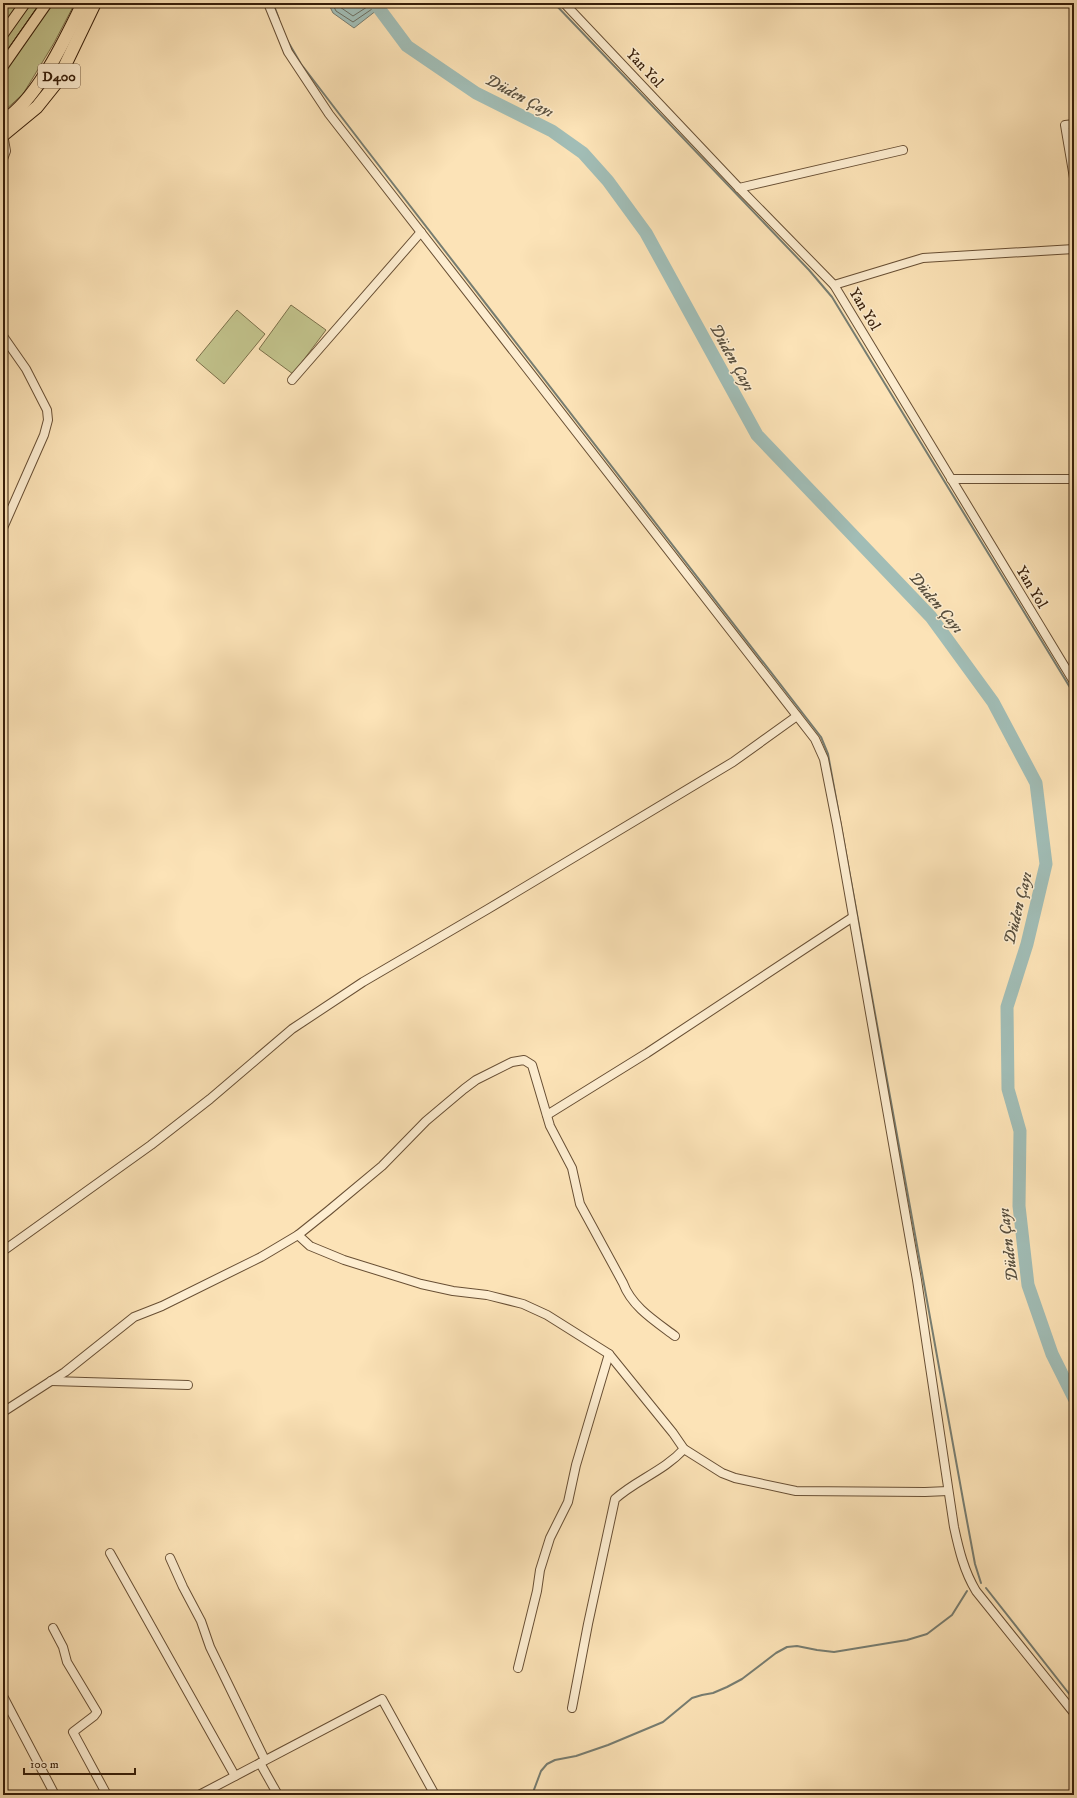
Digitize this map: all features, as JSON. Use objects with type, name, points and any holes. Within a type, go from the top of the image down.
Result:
[{"type":"highway","points":[[3,121],[29,97],[49,66],[83,3]]},
{"type":"highway","name":"D400","points":[[3,134],[37,107],[57,82],[95,3]]},
{"type":"main road","points":[[3,34],[25,3]]},
{"type":"main road","points":[[3,66],[47,3]]},
{"type":"street","points":[[268,3],[288,52],[329,114],[815,739],[824,759],[853,917],[917,1280],[948,1491],[962,1561],[969,1580],[976,1591],[1074,1713]]},
{"type":"street","name":"Yan Yol","points":[[564,3],[739,188],[834,285],[1074,682]]},
{"type":"street","points":[[1074,124],[1065,125],[1074,178]]},
{"type":"street","points":[[3,134],[6,151],[3,160]]},
{"type":"street","points":[[739,188],[903,150]]},
{"type":"street","points":[[292,380],[421,232]]},
{"type":"street","points":[[834,285],[923,258],[1074,249]]},
{"type":"street","points":[[3,336],[26,369],[47,410],[48,420],[44,434],[3,528]]},
{"type":"street","points":[[951,480],[1074,479]]},
{"type":"street","points":[[3,1251],[151,1145],[292,1029],[363,982],[495,905],[713,774],[797,716]]},
{"type":"street","points":[[546,1115],[653,1049],[853,917]]},
{"type":"street","points":[[3,1412],[51,1381],[134,1318],[162,1306],[261,1257],[298,1235],[382,1166],[399,1147],[449,1100],[476,1080],[512,1062],[524,1060],[532,1065],[550,1126],[572,1168],[580,1204],[628,1295],[648,1315],[675,1336]]},
{"type":"street","points":[[298,1235],[310,1246],[344,1260],[380,1272],[454,1291],[487,1295],[523,1304],[566,1326],[610,1354],[684,1449],[722,1473],[735,1478],[796,1491],[948,1491]]},
{"type":"street","points":[[518,1668],[537,1591],[540,1570],[550,1538],[568,1502],[576,1465],[610,1354]]},
{"type":"street","points":[[51,1381],[188,1384]]},
{"type":"street","points":[[572,1708],[588,1624],[615,1499],[624,1491],[670,1463],[684,1449]]},
{"type":"street","points":[[110,1553],[235,1776]]},
{"type":"street","points":[[170,1558],[201,1621],[210,1647],[278,1795]]},
{"type":"street","points":[[53,1628],[63,1647],[67,1662],[97,1712],[94,1716],[72,1732],[107,1795]]},
{"type":"street","points":[[3,1696],[55,1795]]},
{"type":"street","points":[[199,1795],[382,1699],[435,1795]]},
{"type":"green space","points":[[8,3],[75,3],[54,43],[23,94],[3,112],[3,10]]},
{"type":"green space","points":[[291,305],[326,330],[293,374],[259,349]]},
{"type":"green space","points":[[237,310],[265,334],[224,384],[196,360]]},
{"type":"water","points":[[328,3],[376,3],[377,10],[354,28],[333,13]]},
{"type":"waterway","points":[[273,3],[279,19]]},
{"type":"waterway","name":"Düden Çayı","points":[[375,3],[407,46],[476,93],[552,131],[583,153],[608,181],[646,233],[757,435],[931,617],[993,702],[1036,783],[1046,864],[1027,944],[1007,1007],[1008,1089],[1020,1131],[1019,1206],[1028,1285],[1052,1354],[1074,1398]]},
{"type":"waterway","points":[[554,3],[809,270],[832,297],[1074,694]]},
{"type":"waterway","points":[[287,40],[301,64],[363,145],[821,737],[828,754],[964,1505],[975,1564],[981,1583]]},
{"type":"waterway","points":[[986,1588],[1074,1700]]},
{"type":"waterway","points":[[532,1795],[541,1771],[547,1764],[555,1760],[576,1756],[608,1745],[663,1722],[692,1698],[713,1693],[742,1679],[776,1653],[787,1647],[797,1646],[834,1652],[907,1640],[927,1634],[952,1615],[967,1591]]},
{"type":"tram line","points":[[3,56],[40,3]]}]
